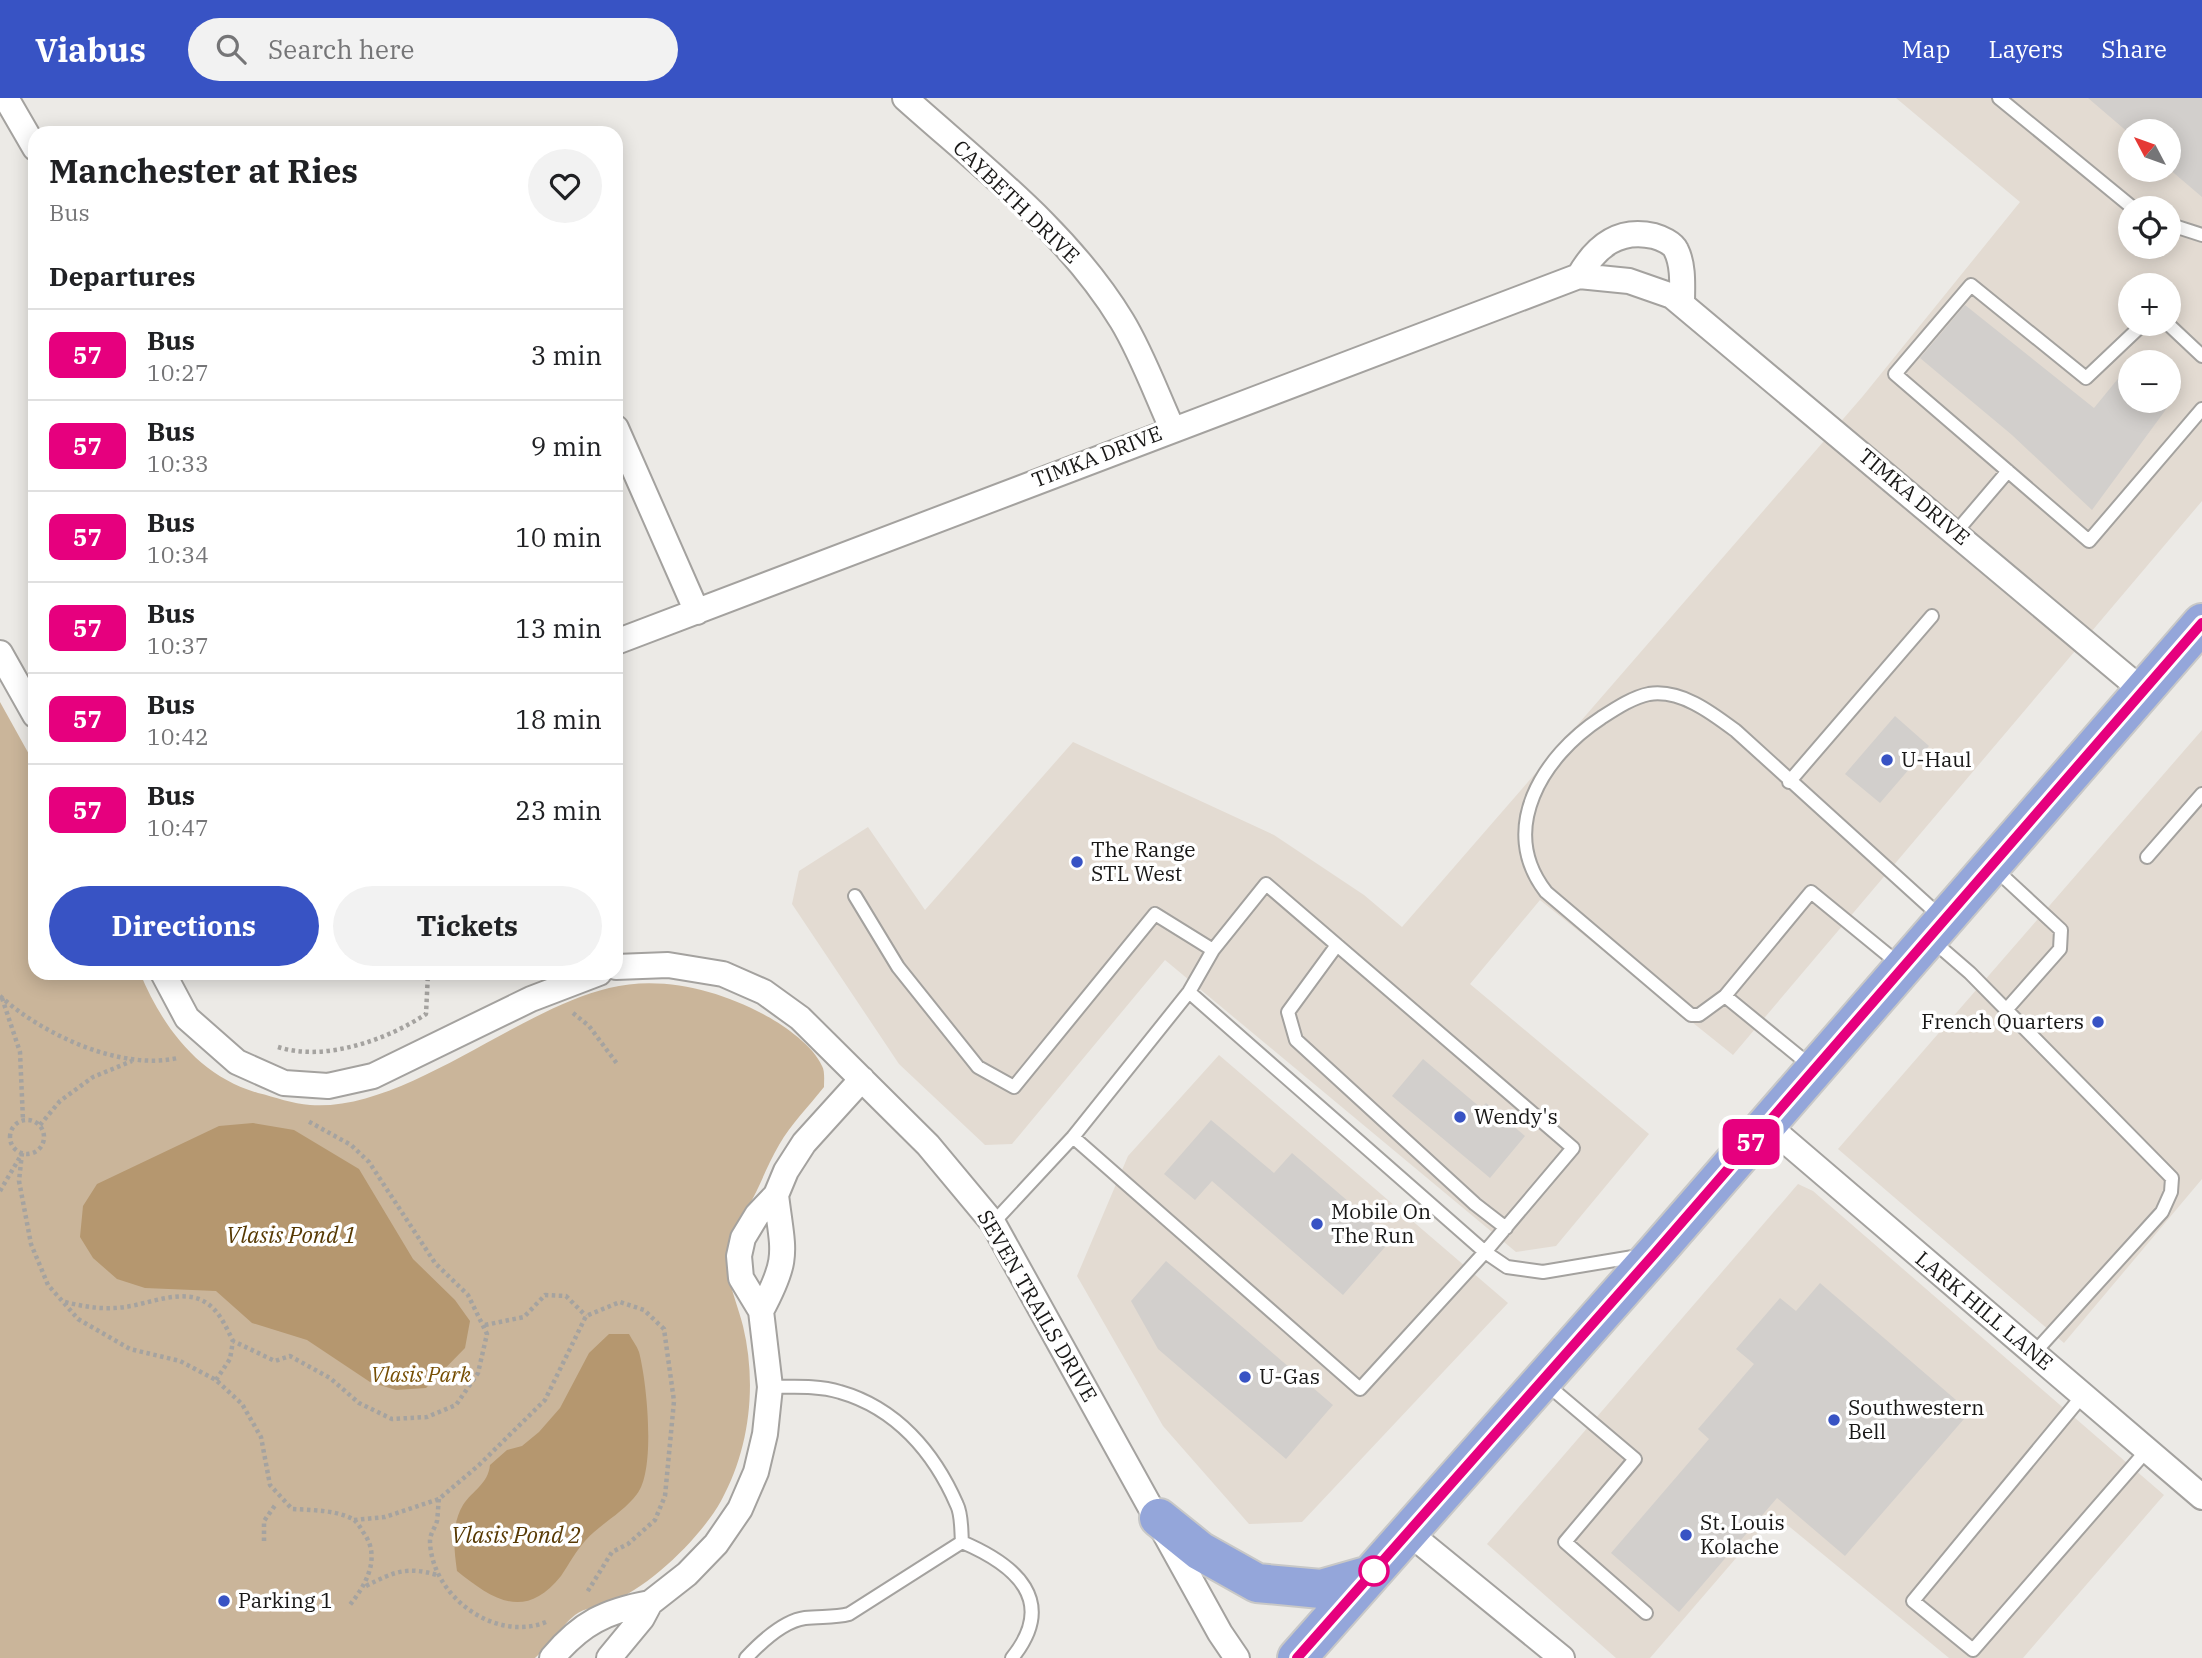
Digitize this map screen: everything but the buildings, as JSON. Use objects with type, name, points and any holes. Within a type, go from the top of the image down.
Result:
[{"type":"highway","points":[[1297,1658],[1656,1252],[2202,623]]},
{"type":"highway","points":[[1159,1518],[1200,1551],[1257,1583],[1321,1589],[1370,1575]]},
{"type":"street","points":[[6,98],[28,136]]},
{"type":"street","name":"CAYBETH DRIVE","points":[[905,98],[1040,219],[1077,260],[1122,322],[1172,428]]},
{"type":"street","points":[[1579,275],[1590,257],[1610,240],[1637,232],[1661,237],[1676,248],[1681,269],[1682,304]]},
{"type":"street","name":"TIMKA DRIVE","points":[[623,639],[1579,275],[1629,281],[1672,296],[2143,691]]},
{"type":"street","points":[[623,444],[697,612]]},
{"type":"street","points":[[0,653],[28,703]]},
{"type":"street","name":"SEVEN TRAILS DRIVE","points":[[623,967],[668,965],[723,974],[764,992],[800,1018],[928,1145],[993,1223],[1159,1518],[1220,1633],[1237,1658]]},
{"type":"street","points":[[167,980],[187,1018],[237,1062],[284,1083],[328,1086],[373,1076],[531,999],[581,980]]},
{"type":"street","points":[[552,1658],[582,1626],[606,1615],[650,1603],[687,1574],[716,1544],[740,1509],[756,1472],[765,1434],[770,1387],[761,1311],[741,1278],[739,1256],[743,1238],[757,1215],[776,1195],[786,1171],[804,1143],[862,1079]]},
{"type":"street","name":"LARK HILL LANE","points":[[1766,1125],[2202,1497]]},
{"type":"street","points":[[761,1311],[782,1268],[784,1255],[776,1195]]},
{"type":"street","points":[[1409,1533],[1562,1658]]},
{"type":"street","points":[[609,1658],[642,1618],[650,1603]]},
{"type":"lane","points":[[1999,98],[2118,196]]},
{"type":"lane","points":[[2181,228],[2202,235]]},
{"type":"lane","points":[[2130,336],[2086,378],[1971,285],[1895,374],[2089,541],[2197,426],[2202,409]]},
{"type":"lane","points":[[2181,336],[2202,356]]},
{"type":"lane","points":[[1956,532],[2008,471]]},
{"type":"lane","points":[[1789,782],[1932,616]]},
{"type":"lane","points":[[1903,967],[1811,892],[1725,996],[1699,1015],[1691,1015],[1546,892],[1533,876],[1524,839],[1533,795],[1552,764],[1588,726],[1618,707],[1650,694],[1674,697],[1705,707],[1736,731],[1936,928],[2006,1010],[2172,1178],[2171,1192],[2162,1212],[2034,1353]]},
{"type":"lane","points":[[2147,857],[2202,794]]},
{"type":"lane","points":[[1991,865],[2061,930],[2063,941],[2060,949],[2006,1010]]},
{"type":"lane","points":[[993,1223],[1073,1137],[1189,992],[1213,950],[1266,884],[1573,1148],[1485,1252],[1360,1389],[1073,1137]]},
{"type":"lane","points":[[855,896],[898,967],[978,1067],[1014,1087],[1155,914],[1213,950]]},
{"type":"lane","points":[[1337,945],[1288,1012],[1296,1040],[1475,1204],[1506,1228]]},
{"type":"lane","points":[[1189,992],[1485,1252],[1507,1267],[1543,1272],[1656,1252]]},
{"type":"lane","points":[[1725,996],[1815,1069]]},
{"type":"lane","points":[[1543,1381],[1635,1459],[1565,1542],[1646,1613]]},
{"type":"lane","points":[[770,1387],[803,1386],[838,1391],[877,1406],[912,1432],[958,1507],[962,1542]]},
{"type":"lane","points":[[2083,1395],[1913,1601],[1973,1650],[2147,1450]]},
{"type":"lane","points":[[746,1658],[765,1638],[804,1618],[830,1619],[849,1615],[962,1542]]},
{"type":"lane","points":[[962,1542],[991,1555],[1016,1573],[1031,1595],[1032,1618],[1020,1648],[1012,1658]]},
{"type":"path","points":[[271,1045],[311,1053],[341,1051],[414,1022],[426,1014],[428,980]]},
{"type":"path","points":[[1,997],[35,1025],[133,1060],[159,1062],[178,1058]]},
{"type":"path","points":[[1,997],[20,1052],[23,1120]]},
{"type":"path","points":[[571,1012],[589,1026],[618,1065]]},
{"type":"path","points":[[40,1125],[60,1101],[93,1077],[133,1060]]},
{"type":"path","points":[[23,1120],[40,1125],[44,1135],[42,1146],[33,1153],[22,1153],[14,1148],[10,1134],[14,1125],[23,1120]]},
{"type":"path","points":[[63,1302],[93,1308],[125,1307],[178,1297],[204,1301],[220,1317],[233,1341],[250,1352],[275,1361],[290,1356],[308,1364],[359,1403],[392,1419],[426,1417],[456,1405],[478,1373],[487,1334],[485,1325],[468,1294],[435,1263],[369,1162],[351,1145],[306,1121]]},
{"type":"path","points":[[0,1191],[22,1153]]},
{"type":"path","points":[[22,1153],[19,1181],[31,1244],[48,1285],[78,1319],[130,1349],[180,1361],[216,1380],[242,1404],[261,1437],[270,1485],[292,1509],[326,1511],[354,1520],[385,1517],[439,1499],[503,1444],[545,1400],[586,1316],[620,1301],[644,1310],[664,1329],[674,1401],[665,1496],[655,1520],[628,1544],[612,1552],[584,1597]]},
{"type":"path","points":[[485,1325],[524,1317],[545,1295],[566,1296],[586,1316]]},
{"type":"path","points":[[216,1380],[230,1359],[233,1341]]},
{"type":"path","points":[[439,1499],[437,1521],[430,1539],[437,1575],[449,1592],[486,1621],[513,1628],[553,1619]]},
{"type":"path","points":[[264,1541],[264,1521],[276,1504]]},
{"type":"path","points":[[354,1520],[369,1539],[372,1564],[366,1586]]},
{"type":"path","points":[[349,1606],[366,1586],[390,1574],[415,1568],[437,1575]]},
{"type":"shaded area","points":[[1896,98],[2202,98],[2202,501],[1733,1055],[1540,900],[1470,984],[1649,1134],[1556,1246],[1516,1252],[1165,960],[1012,1144],[985,1145],[899,1064],[792,904],[799,871],[868,827],[925,910],[1073,742],[1274,835],[1364,895],[1402,927],[1863,396],[2020,202]]},
{"type":"shaded area","points":[[2202,730],[2202,1179],[2064,1343],[1838,1149]]},
{"type":"shaded area","name":"U-Gas","points":[[1219,1055],[1508,1303],[1302,1522],[1249,1524],[1163,1426],[1077,1276],[1128,1156]]},
{"type":"shaded area","points":[[1798,1184],[1813,1191],[2164,1495],[2023,1658],[1949,1658],[1774,1514],[1650,1658],[1616,1658],[1487,1544]]},
{"type":"green space","name":"Vlasis Park","points":[[0,702],[28,752],[28,980],[143,980],[160,1013],[186,1047],[218,1075],[237,1085],[291,1102],[310,1105],[346,1103],[383,1093],[421,1077],[573,1000],[609,988],[649,983],[689,987],[746,1005],[788,1029],[818,1058],[824,1071],[824,1087],[779,1145],[728,1243],[729,1278],[743,1326],[750,1370],[748,1416],[739,1460],[721,1501],[701,1530],[657,1574],[641,1586],[605,1605],[583,1610],[575,1615],[535,1658],[0,1658]]},
{"type":"water","name":"Vlasis Pond 1","points":[[253,1123],[294,1130],[359,1169],[413,1259],[455,1300],[470,1321],[465,1348],[426,1388],[396,1390],[370,1382],[307,1340],[252,1323],[216,1291],[145,1288],[117,1279],[93,1258],[80,1237],[83,1206],[97,1184],[219,1126]]},
{"type":"water","name":"Vlasis Pond 2","points":[[609,1334],[629,1334],[639,1352],[645,1383],[648,1425],[643,1482],[631,1501],[585,1541],[548,1590],[522,1602],[496,1597],[457,1571],[454,1537],[459,1513],[483,1482],[490,1465],[507,1450],[522,1446],[539,1432],[560,1408],[589,1353]]},
{"type":"bus line","name":"57","points":[[1297,1658],[1656,1252],[2202,623]]},
{"type":"place","name":"U-Haul","points":[[1887,760]]},
{"type":"place","name":"The Range STL West","points":[[1077,862]]},
{"type":"place","name":"French Quarters","points":[[2098,1022]]},
{"type":"place","name":"Wendy's","points":[[1460,1117]]},
{"type":"place","name":"Mobile On The Run","points":[[1317,1224]]},
{"type":"place","name":"U-Gas","points":[[1245,1377]]},
{"type":"place","name":"Southwestern Bell","points":[[1834,1420]]},
{"type":"place","name":"St. Louis Kolache","points":[[1686,1535]]},
{"type":"place","name":"Parking 1","points":[[224,1601]]}]
